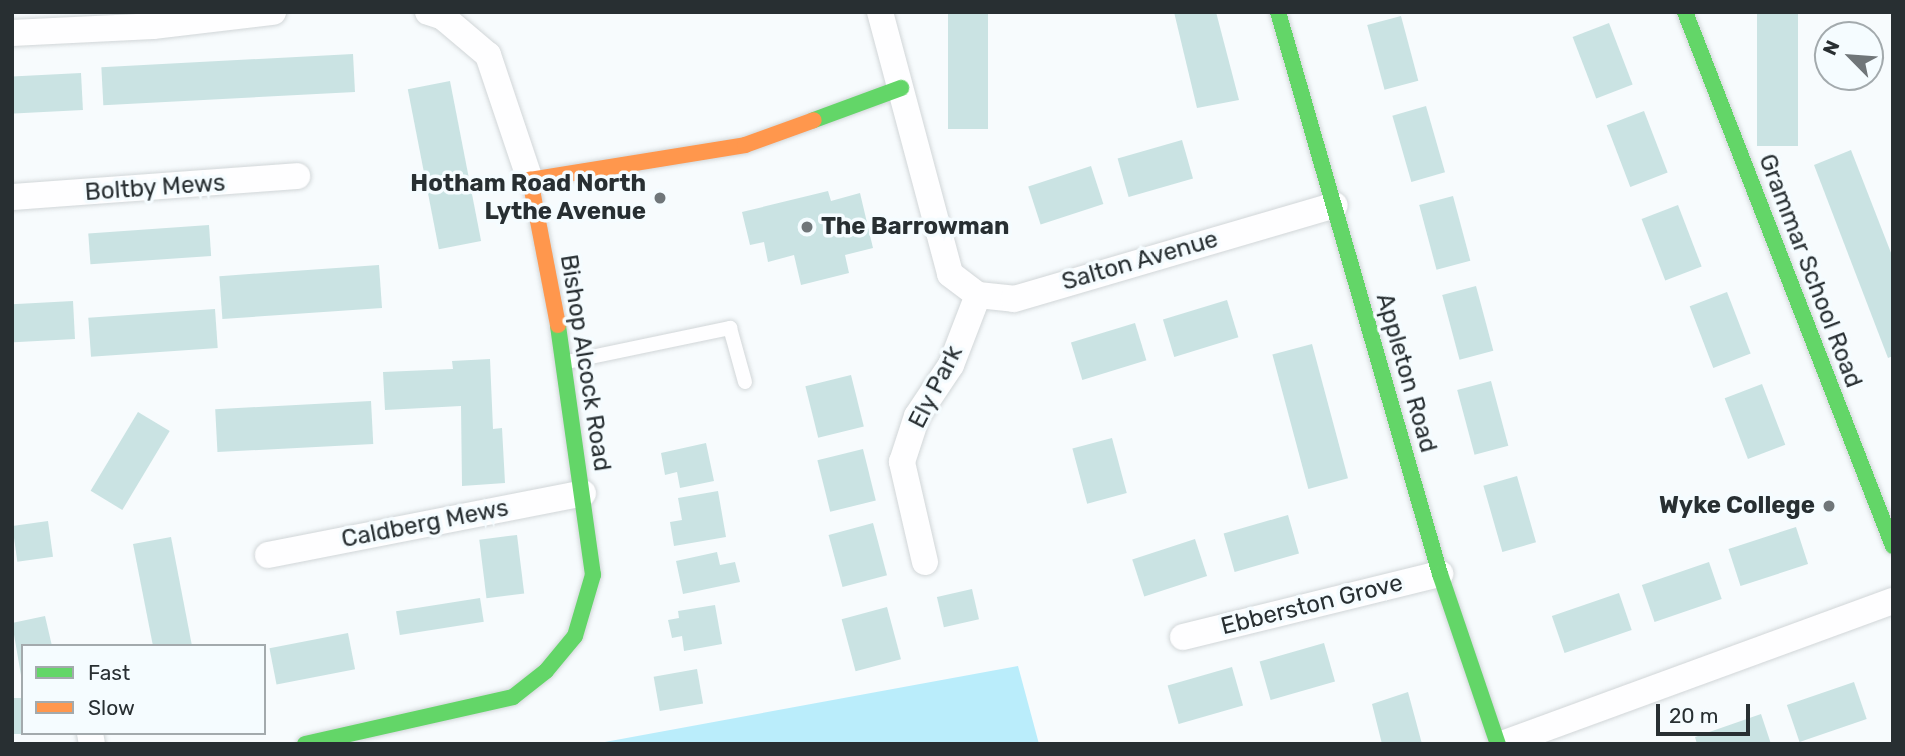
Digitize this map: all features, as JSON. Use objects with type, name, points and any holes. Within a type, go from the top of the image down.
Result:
[{"type":"street","points":[[12,33],[152,19],[273,12]]},
{"type":"street","points":[[880,12],[950,274],[978,295]]},
{"type":"street","name":"Appleton Road","points":[[1278,12],[1440,574],[1500,744]]},
{"type":"street","name":"Grammar School Road","points":[[1685,12],[1893,547]]},
{"type":"street","points":[[445,16],[488,55],[530,180],[745,145],[901,88]]},
{"type":"street","name":"Boltby Mews","points":[[12,197],[297,176]]},
{"type":"street","name":"Bishop Alcock Road","points":[[306,744],[333,741],[513,697],[546,671],[575,636],[593,575],[565,362],[530,180]]},
{"type":"street","name":"Salton Avenue","points":[[978,295],[1014,299],[1335,205]]},
{"type":"street","name":"Ely Park","points":[[925,562],[902,462],[917,416],[951,365],[978,295]]},
{"type":"street","name":"Caldberg Mews","points":[[268,555],[583,493]]},
{"type":"street","name":"Ebberston Grove","points":[[1184,637],[1440,574]]},
{"type":"street","points":[[1500,744],[1893,601]]},
{"type":"lane","points":[[565,362],[730,328],[745,382]]},
{"type":"shaded area","points":[[1018,666],[1039,744],[594,744]]},
{"type":"building","points":[[948,12],[988,12],[988,129],[948,129]]},
{"type":"building","points":[[1174,12],[1216,12],[1239,100],[1197,108]]},
{"type":"building","points":[[1757,12],[1798,12],[1798,146],[1757,146]]},
{"type":"building","points":[[1401,16],[1418,81],[1385,90],[1367,25]]},
{"type":"building","points":[[1609,23],[1633,85],[1596,99],[1573,37]]},
{"type":"building","points":[[353,54],[355,92],[103,105],[101,67]]},
{"type":"building","points":[[81,73],[83,110],[14,114],[12,77]]},
{"type":"building","points":[[450,81],[481,241],[439,249],[408,89]]},
{"type":"building","points":[[1426,106],[1445,172],[1411,182],[1392,116]]},
{"type":"building","points":[[1644,111],[1668,173],[1630,187],[1607,125]]},
{"type":"building","points":[[1182,140],[1193,178],[1129,197],[1118,158]]},
{"type":"building","points":[[1851,150],[1893,258],[1893,356],[1888,358],[1814,165]]},
{"type":"building","points":[[1091,166],[1103,204],[1041,224],[1028,186]]},
{"type":"building","name":"The Barrowman","points":[[828,191],[831,201],[860,193],[873,248],[845,255],[849,273],[801,285],[794,255],[768,262],[764,242],[750,245],[742,212]]},
{"type":"building","points":[[1453,196],[1470,261],[1437,270],[1419,205]]},
{"type":"building","points":[[1678,205],[1702,267],[1665,281],[1642,219]]},
{"type":"building","points":[[209,225],[211,256],[90,264],[88,233]]},
{"type":"building","points":[[379,265],[382,308],[222,319],[219,276]]},
{"type":"building","points":[[1476,286],[1493,351],[1460,360],[1442,295]]},
{"type":"building","points":[[1727,292],[1751,354],[1713,368],[1690,306]]},
{"type":"building","points":[[1227,300],[1238,337],[1174,357],[1163,320]]},
{"type":"building","points":[[73,301],[75,339],[14,342],[12,304]]},
{"type":"building","points":[[215,309],[218,348],[91,357],[88,318]]},
{"type":"building","points":[[1135,323],[1146,360],[1082,380],[1071,343]]},
{"type":"building","points":[[1312,344],[1348,478],[1308,489],[1272,355]]},
{"type":"building","points":[[490,359],[493,429],[502,428],[505,483],[462,486],[461,406],[385,410],[383,372],[453,369],[452,361]]},
{"type":"building","points":[[851,375],[864,426],[818,438],[805,386]]},
{"type":"building","points":[[1491,381],[1508,446],[1475,455],[1457,390]]},
{"type":"building","points":[[1762,384],[1785,445],[1748,459],[1725,398]]},
{"type":"building","points":[[371,401],[373,444],[217,452],[215,409]]},
{"type":"building","points":[[138,412],[170,431],[122,510],[91,491]]},
{"type":"building","points":[[1112,438],[1127,493],[1087,504],[1072,449]]},
{"type":"building","points":[[706,443],[714,481],[680,488],[677,472],[665,475],[661,453]]},
{"type":"building","points":[[863,449],[876,500],[830,512],[817,460]]},
{"type":"building","points":[[1517,476],[1536,542],[1502,552],[1483,486]]},
{"type":"building","points":[[718,491],[726,537],[674,546],[670,522],[682,520],[678,498]]},
{"type":"building","points":[[1288,515],[1299,553],[1235,572],[1224,533]]},
{"type":"building","points":[[48,521],[53,557],[17,562],[12,526]]},
{"type":"building","points":[[873,523],[887,575],[843,587],[829,535]]},
{"type":"building","points":[[1796,527],[1808,564],[1741,586],[1728,549]]},
{"type":"building","points":[[517,535],[524,594],[486,598],[479,540]]},
{"type":"building","points":[[171,537],[192,644],[153,644],[133,544]]},
{"type":"building","points":[[1195,539],[1207,576],[1144,596],[1132,559]]},
{"type":"building","points":[[717,552],[720,565],[735,562],[740,582],[683,594],[676,561]]},
{"type":"building","points":[[1709,562],[1722,599],[1655,622],[1642,585]]},
{"type":"building","points":[[972,589],[979,619],[944,627],[937,597]]},
{"type":"building","points":[[1619,593],[1632,630],[1565,653],[1552,616]]},
{"type":"building","points":[[480,598],[484,622],[400,635],[396,611]]},
{"type":"building","points":[[715,605],[722,644],[684,651],[682,636],[672,638],[668,620],[679,618],[678,611]]},
{"type":"building","points":[[887,607],[901,659],[856,671],[842,619]]},
{"type":"building","points":[[45,616],[52,644],[21,644],[21,675],[12,623]]},
{"type":"building","points":[[348,633],[355,669],[277,685],[269,648]]},
{"type":"building","points":[[1324,643],[1335,681],[1271,700],[1260,661]]},
{"type":"building","points":[[1232,667],[1243,705],[1179,724],[1168,685]]},
{"type":"building","points":[[697,669],[703,703],[660,711],[654,677]]},
{"type":"building","points":[[1854,682],[1867,719],[1800,742],[1787,705]]},
{"type":"building","points":[[1408,692],[1422,744],[1382,744],[1372,704]]},
{"type":"building","points":[[12,698],[21,698],[21,734],[12,734]]},
{"type":"building","points":[[1761,714],[1771,744],[1697,744],[1695,737]]},
{"type":"traffic: fast","points":[[1278,12],[1440,574],[1498,744]]},
{"type":"traffic: fast","points":[[1685,12],[1893,546]]},
{"type":"traffic: fast","points":[[814,120],[901,88]]},
{"type":"traffic: fast","points":[[305,744],[513,697],[546,671],[575,636],[593,575],[558,325]]},
{"type":"traffic: slow","points":[[558,325],[530,180],[745,145],[814,120]]},
{"type":"place","name":"Hotham Road North Lythe Avenue","points":[[660,198]]},
{"type":"place","name":"The Barrowman","points":[[807,227]]},
{"type":"place","name":"Wyke College","points":[[1829,506]]}]
